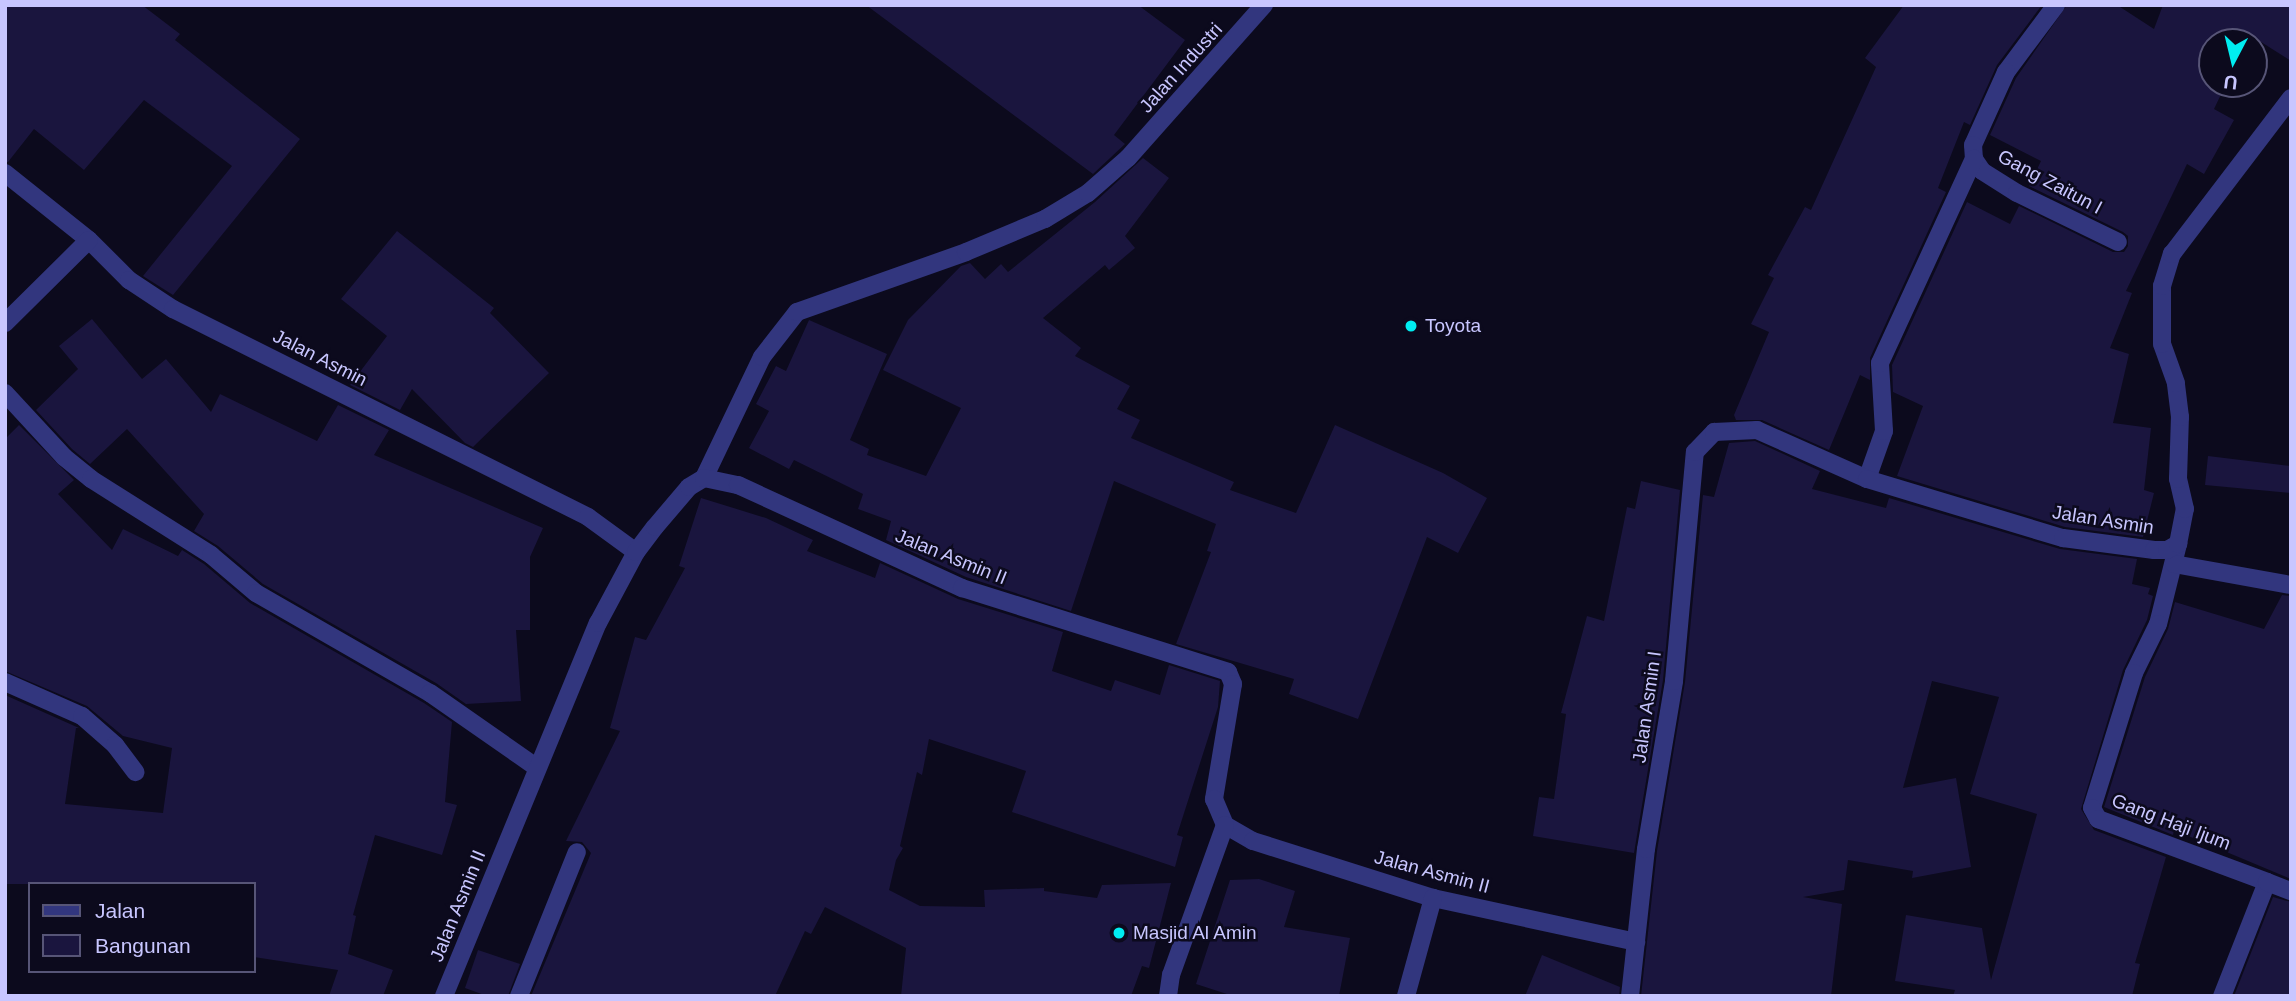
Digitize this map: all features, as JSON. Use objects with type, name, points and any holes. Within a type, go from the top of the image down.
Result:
[{"type":"street","name":"Jalan Industri","points":[[704,478],[762,357],[797,312],[967,252],[1045,219],[1088,193],[1128,158],[1264,5]]},
{"type":"street","name":"Gang Zaitun I","points":[[2056,5],[2006,72],[1973,145],[1974,159],[1983,171],[2017,193],[2118,242]]},
{"type":"street","name":"Jalan Asmin","points":[[1714,432],[1757,430],[1867,479],[2063,538],[2154,550],[2167,550],[2178,544],[2185,509],[2178,479],[2180,417],[2176,383],[2161,344],[2162,286],[2172,254],[2291,99]]},
{"type":"street","points":[[1867,479],[1884,431],[1880,363],[1974,159]]},
{"type":"street","name":"Jalan Asmin","points":[[5,173],[89,240],[129,280],[173,309],[588,517],[636,552]]},
{"type":"street","points":[[5,323],[89,240]]},
{"type":"street","points":[[5,393],[64,457],[91,479],[211,555],[256,593],[429,693],[536,767]]},
{"type":"street","name":"Jalan Asmin I","points":[[1630,996],[1646,849],[1674,681],[1695,452],[1714,432]]},
{"type":"street","name":"Jalan Asmin II","points":[[444,996],[536,767],[598,623],[636,552],[689,487],[704,478],[738,485],[962,588],[1228,672],[1233,684],[1214,799],[1225,825],[1253,841],[1433,898],[1636,942]]},
{"type":"street","name":"Gang Haji Ijum","points":[[2178,544],[2158,624],[2134,673],[2092,808],[2098,819],[2291,891]]},
{"type":"street","points":[[2174,564],[2291,585]]},
{"type":"street","points":[[5,682],[82,716],[115,745],[135,772]]},
{"type":"street","points":[[1168,996],[1171,975],[1225,825]]},
{"type":"street","points":[[519,996],[577,852]]},
{"type":"street","points":[[2222,996],[2267,881]]},
{"type":"street","points":[[1406,996],[1433,898]]},
{"type":"building","points":[[5,5],[142,5],[180,34],[175,40],[300,139],[173,295],[143,276],[232,166],[144,100],[84,170],[34,129],[8,162],[5,162]]},
{"type":"building","points":[[866,5],[1138,5],[1185,40],[1114,135],[1125,144],[1093,174]]},
{"type":"building","points":[[1904,5],[2042,5],[1997,65],[1970,125],[1964,122],[1938,188],[1946,192],[1870,358],[1870,380],[1860,375],[1829,450],[1762,420],[1736,420],[1734,415],[1769,332],[1751,324],[1774,278],[1768,275],[1805,207],[1811,210],[1876,67],[1865,58]]},
{"type":"building","points":[[2067,5],[2117,5],[2154,29],[2163,5],[2291,5],[2291,61],[2268,46],[2268,28],[2198,28],[2198,98],[2219,98],[2214,109],[2234,120],[2204,174],[2187,164],[2126,291],[2132,293],[2110,348],[2129,354],[2113,423],[2151,428],[2144,490],[2154,493],[2143,537],[2065,527],[1897,476],[1923,406],[1893,392],[1892,365],[1967,202],[2010,224],[2019,206],[2113,252],[2124,252],[2128,246],[2128,236],[2123,232],[2029,186],[2041,161],[1990,135],[2016,78]]},
{"type":"building","points":[[1143,158],[1169,178],[1125,236],[1135,248],[1109,270],[1105,265],[1043,318],[1081,348],[1075,356],[1130,386],[1117,409],[1140,420],[1131,438],[1234,482],[1230,490],[1296,513],[1335,425],[1443,473],[1487,498],[1458,553],[1427,537],[1358,719],[1289,694],[1294,679],[1176,644],[1211,552],[1207,551],[1216,524],[1114,481],[1071,611],[966,577],[886,540],[891,521],[858,509],[863,494],[794,460],[789,469],[749,448],[769,411],[756,404],[776,366],[786,371],[809,320],[887,354],[850,440],[869,449],[867,455],[926,476],[961,408],[883,370],[908,320],[961,266],[970,263],[985,279],[1001,264],[1008,272],[1095,202]]},
{"type":"building","points":[[397,231],[494,308],[490,313],[549,373],[473,447],[465,443],[412,389],[400,410],[350,385],[387,336],[341,299]]},
{"type":"building","points":[[92,319],[142,379],[166,359],[211,412],[220,394],[317,441],[338,405],[389,430],[374,455],[543,528],[530,557],[530,630],[516,630],[521,701],[466,704],[436,683],[263,584],[218,546],[194,531],[204,514],[127,429],[90,464],[72,449],[36,410],[78,369],[59,346]]},
{"type":"building","points":[[19,425],[74,480],[58,494],[112,550],[123,529],[178,556],[182,550],[204,564],[250,603],[424,703],[452,722],[445,802],[457,805],[442,855],[375,835],[353,915],[356,916],[348,954],[393,970],[383,996],[329,996],[338,970],[256,957],[256,882],[5,884],[5,695],[79,728],[76,728],[65,804],[163,813],[172,748],[123,736],[87,706],[5,671],[5,439]]},
{"type":"building","points":[[1755,441],[1820,471],[1812,489],[1886,508],[1889,498],[2060,549],[2137,559],[2132,584],[2150,588],[2148,594],[2153,596],[2147,620],[2123,670],[2081,809],[2094,830],[2166,857],[2135,963],[2140,964],[2132,996],[1953,996],[1955,990],[1895,981],[1906,915],[1982,928],[1991,980],[2037,814],[1970,794],[1999,697],[1932,681],[1903,788],[1956,778],[1971,867],[1912,878],[1913,871],[1848,860],[1844,890],[1803,897],[1842,904],[1831,996],[1641,996],[1657,851],[1685,682],[1703,495],[1714,497],[1729,443]]},
{"type":"building","points":[[2208,456],[2291,466],[2291,493],[2205,485]]},
{"type":"building","points":[[1641,481],[1680,490],[1663,680],[1634,853],[1533,836],[1539,797],[1554,799],[1566,714],[1561,713],[1587,616],[1604,621],[1627,507],[1635,509]]},
{"type":"building","points":[[701,498],[766,518],[813,540],[807,551],[875,578],[880,563],[958,599],[1063,632],[1052,671],[1111,691],[1115,680],[1160,695],[1169,665],[1220,681],[1218,707],[1177,835],[1183,837],[1175,867],[1012,812],[1026,771],[929,739],[922,775],[917,772],[900,846],[903,848],[896,860],[889,890],[920,906],[985,907],[984,890],[1044,888],[1044,891],[1097,898],[1102,885],[1171,883],[1149,968],[1142,966],[1131,996],[901,996],[906,948],[825,907],[811,934],[805,931],[775,996],[531,996],[591,853],[582,842],[566,841],[620,731],[610,728],[635,637],[646,640],[685,568],[679,566]]},
{"type":"building","points":[[2282,595],[2291,596],[2291,879],[2174,830],[2173,835],[2104,807],[2145,677],[2168,629],[2175,602],[2264,629]]},
{"type":"building","points":[[1259,879],[1295,891],[1284,927],[1350,938],[1339,996],[1233,996],[1196,984],[1230,880]]},
{"type":"building","points":[[2273,897],[2291,902],[2291,996],[2234,996]]},
{"type":"building","points":[[478,950],[520,964],[508,996],[487,996],[465,988]]},
{"type":"building","points":[[1542,955],[1620,987],[1619,996],[1525,996]]},
{"type":"place","name":"Toyota","points":[[1411,326]]},
{"type":"place","name":"Masjid Al Amin","points":[[1119,933]]}]
